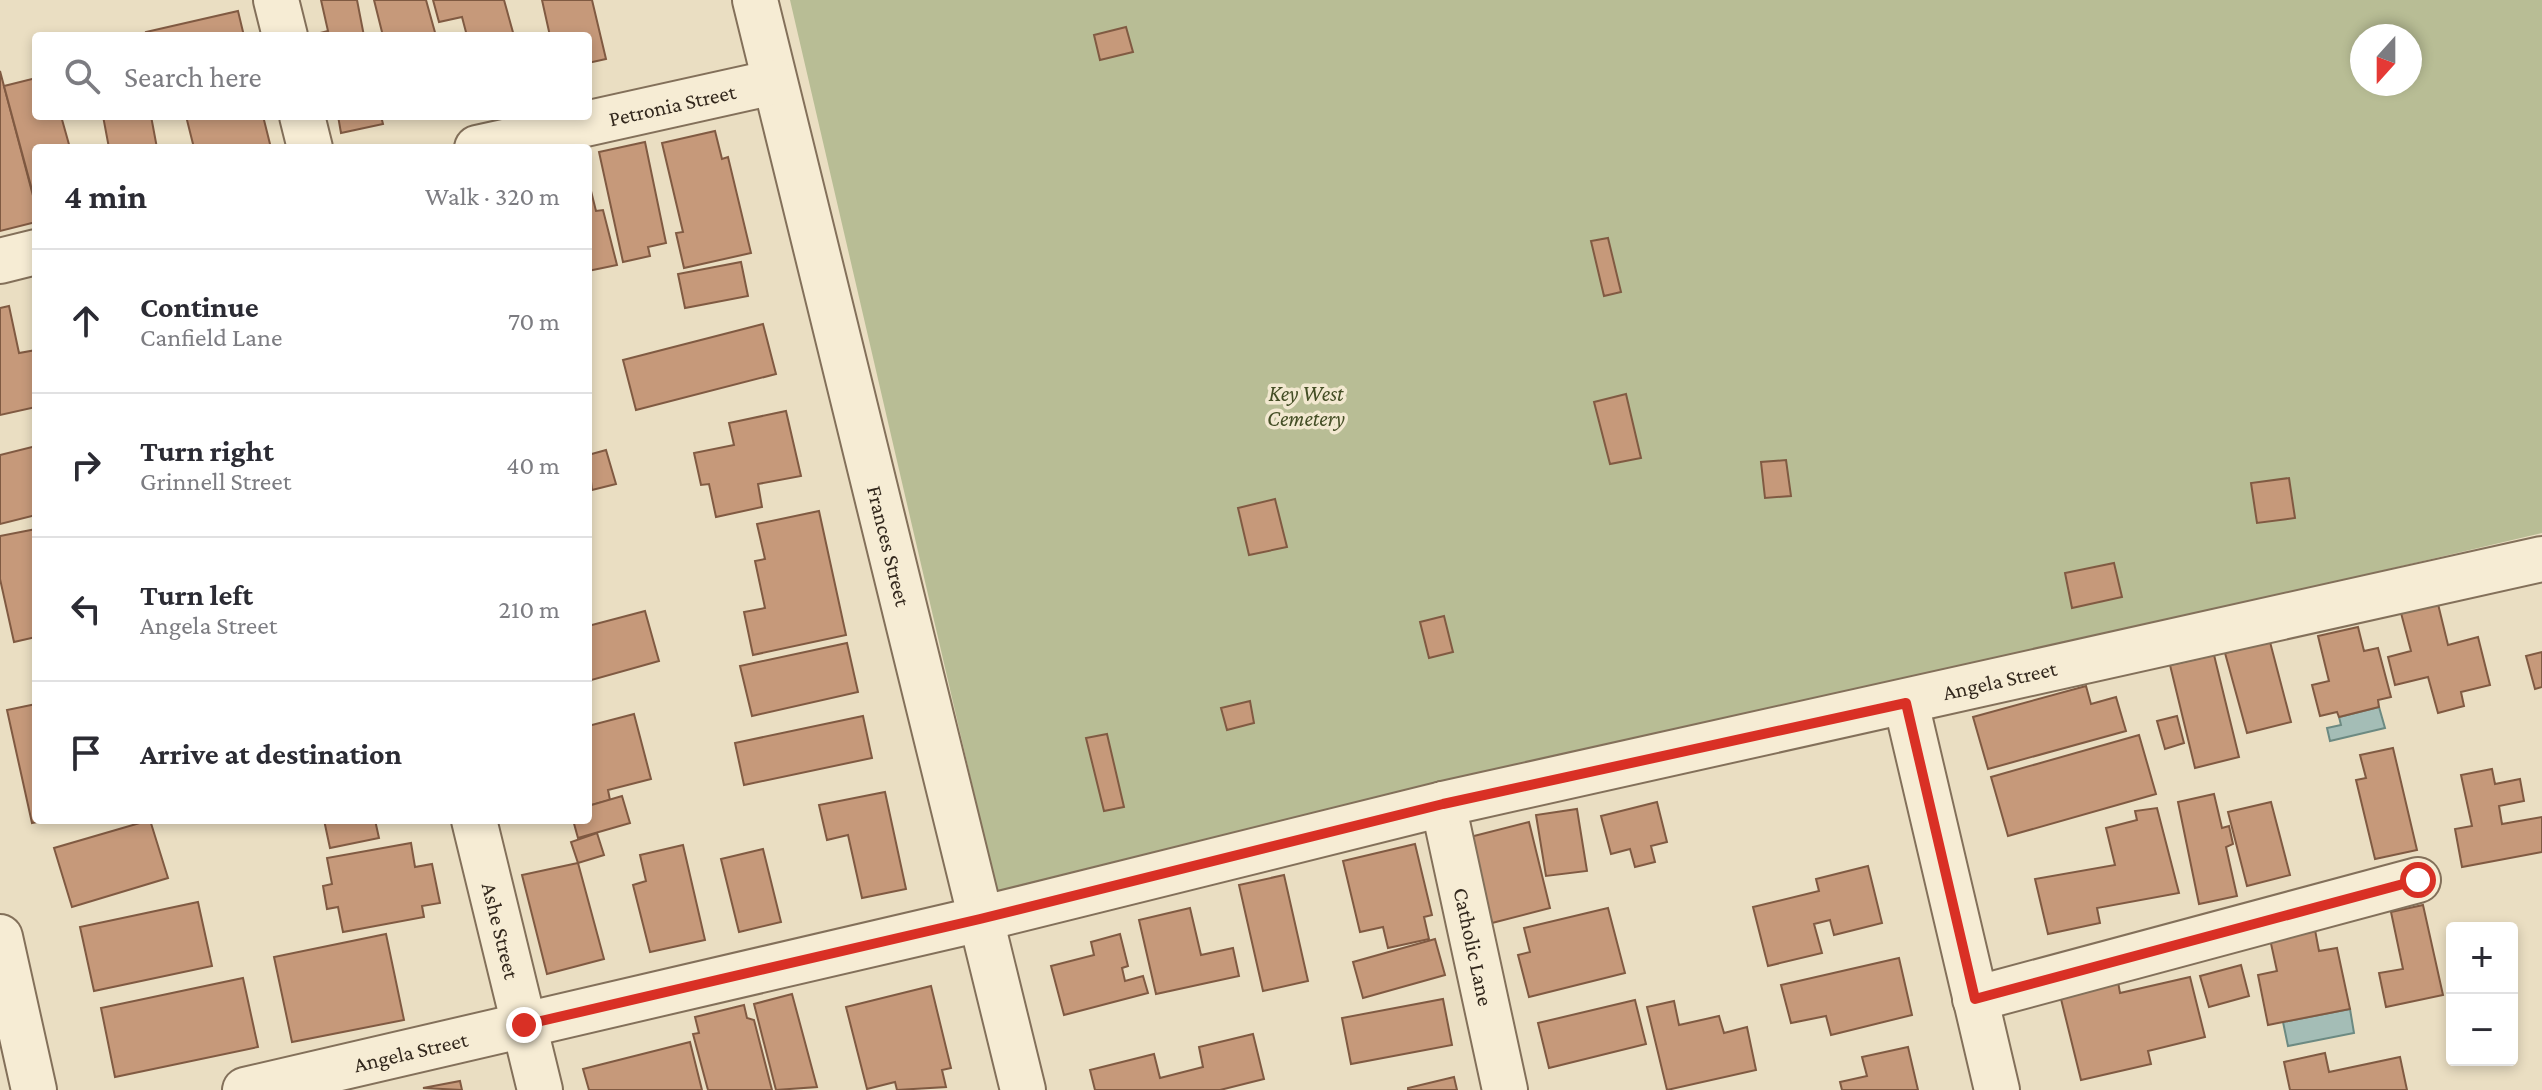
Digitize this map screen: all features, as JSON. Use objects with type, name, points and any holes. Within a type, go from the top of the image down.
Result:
[{"type":"street","points":[[276,0],[284,32]]},
{"type":"street","name":"Frances Street","points":[[755,0],[1023,1090]]},
{"type":"street","name":"Petronia Street","points":[[495,144],[774,82]]},
{"type":"street","points":[[303,120],[309,144]]},
{"type":"street","points":[[0,261],[32,253]]},
{"type":"street","name":"Angela Street","points":[[245,1090],[980,919],[1443,804],[2542,559]]},
{"type":"street","points":[[1906,703],[1997,1090]]},
{"type":"street","name":"Catholic Lane","points":[[1443,804],[1505,1090]]},
{"type":"street","name":"Ashe Street","points":[[475,824],[540,1090]]},
{"type":"street","points":[[1975,999],[2418,880]]},
{"type":"street","points":[[0,937],[34,1090]]},
{"type":"green space","name":"Key West Cemetery","points":[[790,0],[2542,0],[2542,533],[998,896]]},
{"type":"water","points":[[2379,707],[2385,728],[2330,741],[2327,728],[2341,725],[2339,717]]},
{"type":"water","points":[[2350,1009],[2354,1033],[2288,1046],[2283,1022]]},
{"type":"building","points":[[321,0],[357,0],[363,32],[324,32],[328,31]]},
{"type":"building","points":[[374,0],[426,0],[435,32],[382,32]]},
{"type":"building","points":[[433,0],[504,0],[513,32],[466,32],[462,17],[439,22]]},
{"type":"building","points":[[542,0],[592,0],[606,59],[592,62],[592,32],[549,32]]},
{"type":"building","points":[[238,11],[243,32],[146,32]]},
{"type":"building","points":[[1126,27],[1133,52],[1100,60],[1094,35]]},
{"type":"building","points":[[0,71],[32,192],[32,223],[0,231]]},
{"type":"building","points":[[32,79],[32,120],[62,120],[69,144],[32,144],[32,190],[4,86]]},
{"type":"building","points":[[104,120],[152,120],[156,144],[108,144]]},
{"type":"building","points":[[187,120],[264,120],[270,144],[193,144]]},
{"type":"building","points":[[339,120],[382,120],[383,124],[341,133]]},
{"type":"building","points":[[715,131],[722,159],[728,157],[751,253],[684,268],[676,233],[683,232],[662,143]]},
{"type":"building","points":[[645,142],[666,243],[648,247],[650,256],[623,262],[599,152]]},
{"type":"building","points":[[592,195],[596,211],[603,210],[617,265],[592,270]]},
{"type":"building","points":[[1608,238],[1621,292],[1604,296],[1591,241]]},
{"type":"building","points":[[741,262],[748,296],[685,308],[678,274]]},
{"type":"building","points":[[9,306],[19,353],[32,351],[32,408],[0,415],[0,308]]},
{"type":"building","points":[[763,324],[776,374],[636,410],[623,360]]},
{"type":"building","points":[[1626,394],[1641,458],[1610,464],[1594,402]]},
{"type":"building","points":[[786,411],[801,476],[758,484],[762,507],[716,517],[709,484],[701,485],[694,453],[734,445],[729,423]]},
{"type":"building","points":[[32,447],[32,516],[0,524],[0,455]]},
{"type":"building","points":[[606,450],[616,484],[592,490],[592,454]]},
{"type":"building","points":[[1786,460],[1791,496],[1765,498],[1761,462]]},
{"type":"building","points":[[2289,478],[2295,518],[2257,523],[2251,483]]},
{"type":"building","points":[[1275,499],[1287,547],[1249,555],[1238,508]]},
{"type":"building","points":[[819,511],[846,635],[753,655],[744,612],[765,608],[755,561],[765,559],[757,524]]},
{"type":"building","points":[[32,530],[32,638],[14,642],[0,579],[0,536]]},
{"type":"building","points":[[2114,563],[2122,597],[2072,608],[2065,573]]},
{"type":"building","points":[[2438,604],[2448,645],[2478,637],[2490,685],[2461,692],[2464,706],[2438,713],[2428,677],[2395,685],[2388,657],[2411,651],[2401,613]]},
{"type":"building","points":[[645,611],[659,661],[592,680],[592,625]]},
{"type":"building","points":[[1444,616],[1453,652],[1429,658],[1420,622]]},
{"type":"building","points":[[2358,627],[2364,651],[2378,648],[2391,697],[2378,700],[2379,707],[2339,717],[2337,712],[2320,716],[2312,685],[2329,681],[2318,636]]},
{"type":"building","points":[[2270,642],[2291,722],[2247,733],[2225,653]]},
{"type":"building","points":[[847,643],[858,692],[752,716],[740,666]]},
{"type":"building","points":[[2542,652],[2542,687],[2535,689],[2526,656]]},
{"type":"building","points":[[2214,655],[2239,757],[2195,768],[2170,665]]},
{"type":"building","points":[[2086,686],[2091,704],[2116,697],[2126,731],[1988,769],[1973,717]]},
{"type":"building","points":[[1250,701],[1254,723],[1227,730],[1221,708]]},
{"type":"building","points":[[32,705],[32,823],[7,710]]},
{"type":"building","points":[[634,714],[651,779],[608,790],[610,800],[592,805],[592,725]]},
{"type":"building","points":[[863,716],[872,758],[744,785],[735,743]]},
{"type":"building","points":[[2177,716],[2184,743],[2165,749],[2157,721]]},
{"type":"building","points":[[1107,734],[1124,807],[1104,811],[1086,738]]},
{"type":"building","points":[[2139,735],[2156,794],[2008,836],[1991,777]]},
{"type":"building","points":[[2393,748],[2417,850],[2375,859],[2356,780],[2366,778],[2360,755]]},
{"type":"building","points":[[2492,769],[2495,784],[2520,779],[2524,801],[2499,806],[2502,824],[2542,817],[2542,852],[2462,867],[2455,829],[2472,826],[2461,775]]},
{"type":"building","points":[[885,792],[906,889],[862,898],[848,835],[827,840],[819,805]]},
{"type":"building","points":[[2214,794],[2222,828],[2229,826],[2233,844],[2226,847],[2237,896],[2199,904],[2178,802]]},
{"type":"building","points":[[622,796],[630,823],[578,838],[574,824],[592,824],[592,805]]},
{"type":"building","points":[[1657,802],[1667,842],[1651,846],[1655,862],[1635,867],[1630,849],[1611,854],[1601,816]]},
{"type":"building","points":[[2271,802],[2290,875],[2247,886],[2228,812]]},
{"type":"building","points":[[2157,808],[2179,893],[2097,908],[2100,923],[2048,934],[2035,879],[2115,865],[2106,828],[2137,820],[2135,811]]},
{"type":"building","points":[[1577,809],[1587,871],[1546,876],[1536,815]]},
{"type":"building","points":[[1529,822],[1550,908],[1492,923],[1470,837]]},
{"type":"building","points":[[136,824],[151,824],[168,878],[72,907],[54,848]]},
{"type":"building","points":[[325,824],[376,824],[379,838],[330,848]]},
{"type":"building","points":[[597,833],[604,855],[578,863],[571,842]]},
{"type":"building","points":[[411,843],[415,867],[432,864],[440,903],[422,906],[424,917],[343,932],[338,907],[327,909],[323,886],[332,884],[327,858]]},
{"type":"building","points":[[1415,844],[1432,915],[1424,917],[1429,939],[1388,948],[1383,927],[1360,932],[1343,861]]},
{"type":"building","points":[[683,845],[705,940],[650,952],[633,885],[646,881],[640,855]]},
{"type":"building","points":[[763,849],[781,922],[739,932],[721,859]]},
{"type":"building","points":[[578,863],[604,959],[547,974],[522,875]]},
{"type":"building","points":[[1868,866],[1882,923],[1834,935],[1830,920],[1814,924],[1822,953],[1768,966],[1753,907],[1819,891],[1816,879]]},
{"type":"building","points":[[1284,875],[1308,981],[1263,991],[1239,885]]},
{"type":"building","points":[[198,902],[212,966],[94,991],[80,927]]},
{"type":"building","points":[[2423,905],[2443,995],[2386,1007],[2379,973],[2403,969],[2391,912]]},
{"type":"building","points":[[1190,908],[1201,955],[1233,948],[1239,976],[1156,994],[1139,920]]},
{"type":"building","points":[[1608,908],[1625,973],[1529,997],[1518,955],[1530,952],[1524,928]]},
{"type":"building","points":[[2315,930],[2319,951],[2337,948],[2350,1009],[2268,1025],[2258,975],[2277,971],[2270,939]]},
{"type":"building","points":[[386,934],[404,1020],[292,1042],[274,957]]},
{"type":"building","points":[[1120,934],[1128,966],[1122,968],[1125,981],[1143,976],[1148,993],[1064,1015],[1051,966],[1094,955],[1091,942]]},
{"type":"building","points":[[1435,939],[1445,975],[1363,998],[1353,962]]},
{"type":"building","points":[[1899,958],[1912,1015],[1831,1035],[1826,1016],[1791,1023],[1781,985]]},
{"type":"building","points":[[2241,965],[2249,996],[2209,1007],[2200,976]]},
{"type":"building","points":[[2190,977],[2205,1037],[2148,1051],[2151,1064],[2081,1080],[2060,995],[2118,982],[2120,993]]},
{"type":"building","points":[[243,978],[258,1047],[115,1077],[101,1008]]},
{"type":"building","points":[[931,986],[951,1068],[942,1070],[946,1087],[897,1090],[895,1082],[867,1089],[846,1007]]},
{"type":"building","points":[[792,994],[817,1087],[776,1090],[754,1004]]},
{"type":"building","points":[[1443,999],[1452,1045],[1351,1064],[1342,1018]]},
{"type":"building","points":[[1635,1000],[1646,1044],[1549,1068],[1538,1023]]},
{"type":"building","points":[[1674,1001],[1679,1025],[1719,1016],[1724,1033],[1747,1027],[1756,1070],[1667,1090],[1647,1007]]},
{"type":"building","points":[[744,1005],[747,1018],[754,1020],[772,1090],[708,1090],[693,1034],[699,1033],[695,1017]]},
{"type":"building","points":[[1253,1034],[1264,1079],[1220,1090],[1095,1090],[1090,1070],[1154,1054],[1160,1078],[1203,1067],[1199,1047]]},
{"type":"building","points":[[690,1042],[702,1090],[589,1090],[583,1069]]},
{"type":"building","points":[[1908,1047],[1918,1090],[1842,1090],[1840,1082],[1867,1076],[1862,1057]]},
{"type":"building","points":[[2325,1053],[2329,1072],[2400,1057],[2407,1090],[2290,1090],[2284,1062]]},
{"type":"building","points":[[1454,1077],[1457,1090],[1408,1090],[1408,1088]]},
{"type":"building","points":[[460,1081],[462,1090],[423,1088]]},
{"type":"route","points":[[524,1025],[980,919],[1443,804],[1906,703],[1975,999],[2418,880]]}]
